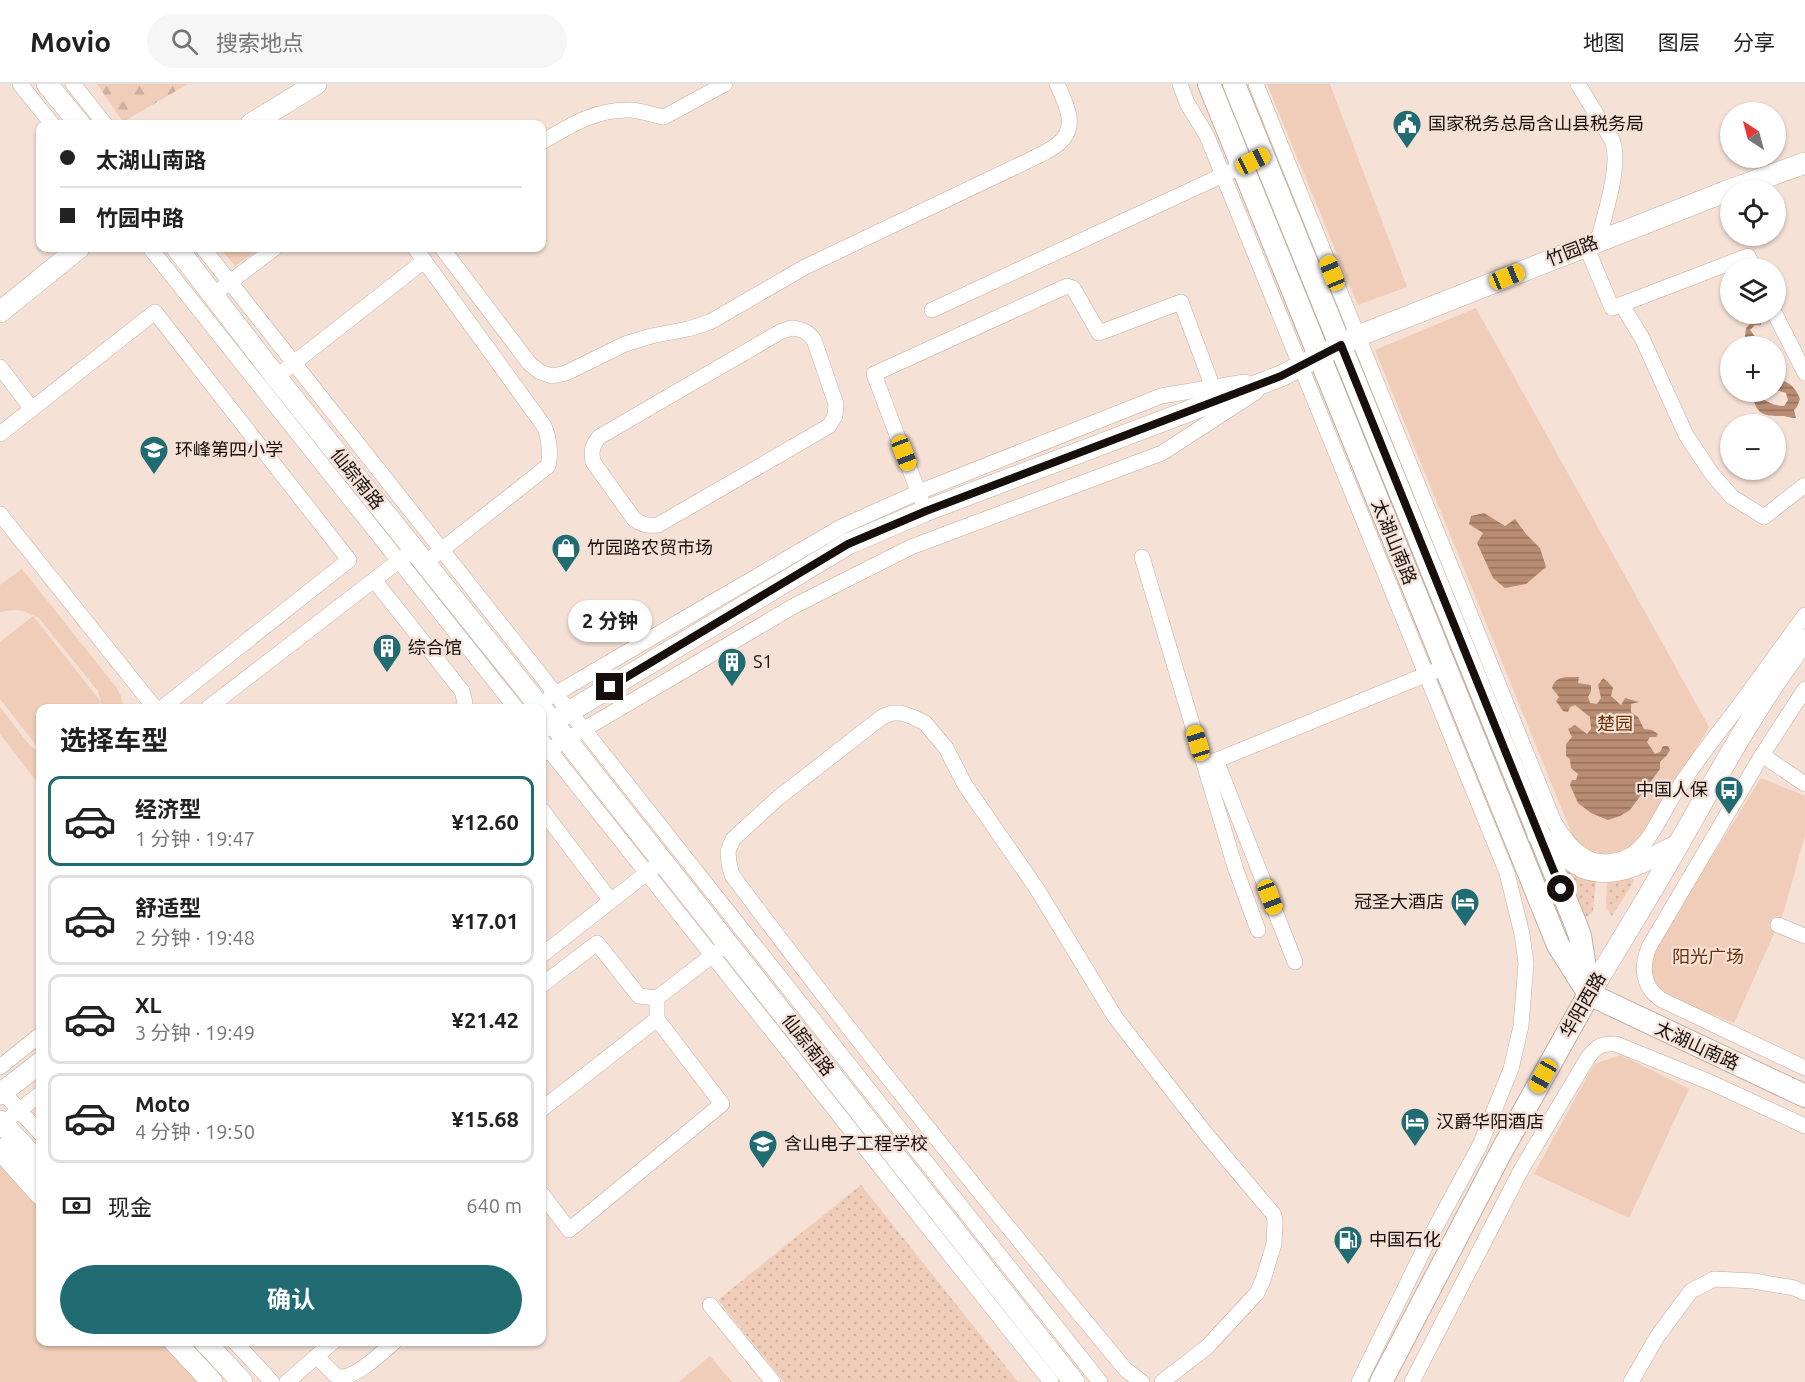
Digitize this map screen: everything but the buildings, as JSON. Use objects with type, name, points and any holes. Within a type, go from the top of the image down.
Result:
[{"type":"main road","points":[[47,84],[77,120]]},
{"type":"main road","points":[[258,120],[316,84]]},
{"type":"main road","name":"太湖山南路","points":[[1209,84],[1233,171],[1310,361],[1436,671],[1558,945],[1589,994],[1805,1096]]},
{"type":"main road","name":"太湖山南路","points":[[1234,84],[1264,156],[1349,340],[1467,658],[1580,936],[1589,994]]},
{"type":"main road","name":"竹园路","points":[[546,713],[570,711],[922,501],[1281,376],[1349,340],[1727,191],[1805,163]]},
{"type":"main road","points":[[0,312],[74,252]]},
{"type":"main road","name":"仙踪南路","points":[[180,252],[412,558],[534,704]]},
{"type":"main road","name":"华阳西路","points":[[1381,1382],[1500,1154],[1589,994],[1678,845],[1722,765],[1781,672],[1805,640]]},
{"type":"main road","name":"仙踪南路","points":[[546,731],[550,746],[655,867],[720,949],[918,1187],[1074,1382]]},
{"type":"main road","points":[[1538,835],[1583,867],[1602,872],[1635,865],[1678,845]]},
{"type":"main road","points":[[1,1092],[36,1066]]},
{"type":"main road","points":[[1,1123],[36,1160]]},
{"type":"main road","points":[[0,1149],[36,1190]]},
{"type":"main road","points":[[179,1346],[212,1382]]},
{"type":"main road","points":[[209,1346],[242,1382]]},
{"type":"street","points":[[20,84],[49,120]]},
{"type":"street","points":[[73,84],[102,120]]},
{"type":"street","points":[[546,140],[579,120],[597,113],[633,110],[664,117],[725,84]]},
{"type":"street","points":[[445,252],[529,363],[540,372],[552,376],[566,373],[625,344],[710,322],[805,267],[1059,144],[1067,134],[1071,123],[1069,109],[1057,84]]},
{"type":"street","points":[[1180,84],[1187,103],[1207,136],[1233,171]]},
{"type":"street","points":[[1256,84],[1349,340],[1554,822],[1570,846],[1580,855],[1602,862],[1629,856],[1646,842],[1683,780],[1805,615]]},
{"type":"street","points":[[1578,84],[1615,148],[1616,158],[1611,187],[1592,244],[1612,308],[1720,267]]},
{"type":"street","points":[[932,310],[1264,156]]},
{"type":"street","points":[[153,252],[412,558],[513,704]]},
{"type":"street","points":[[206,252],[1100,1382]]},
{"type":"street","points":[[213,295],[270,252]]},
{"type":"street","points":[[213,704],[374,580],[412,558],[443,549],[548,466],[547,433],[544,426],[418,252]]},
{"type":"street","points":[[276,377],[424,261]]},
{"type":"street","points":[[922,501],[874,374],[1067,286],[1073,288],[1099,333],[1182,302],[1217,400]]},
{"type":"street","points":[[1622,305],[1642,338],[1686,435],[1712,474],[1732,497],[1764,517],[1805,485]]},
{"type":"street","points":[[0,434],[156,312],[349,560],[167,704]]},
{"type":"street","points":[[1780,324],[1805,373]]},
{"type":"street","points":[[792,328],[801,329],[810,334],[836,404],[835,416],[829,426],[658,525],[640,524],[634,519],[593,462],[591,452],[593,444],[599,437],[780,332],[792,328]]},
{"type":"street","points":[[0,367],[32,409]]},
{"type":"street","points":[[546,706],[556,693],[843,526],[922,501],[1161,396],[1281,376]]},
{"type":"street","points":[[550,746],[585,729],[794,606],[911,547],[1162,453],[1281,376]]},
{"type":"street","points":[[0,514],[152,704]]},
{"type":"street","points":[[1142,557],[1210,763],[1236,870],[1258,930]]},
{"type":"street","points":[[374,580],[462,691],[465,704]]},
{"type":"street","points":[[1210,763],[1467,658]]},
{"type":"street","points":[[1359,1382],[1427,1243],[1480,1145],[1511,1069],[1521,1026],[1526,963],[1516,905],[1507,873],[1436,671]]},
{"type":"street","points":[[1805,689],[1762,755],[1649,947],[1644,960],[1645,976],[1655,995],[1662,1000],[1805,1068]]},
{"type":"street","points":[[1142,1382],[1126,1370],[994,1212],[814,985],[732,875],[728,850],[734,839],[778,798],[882,717],[892,713],[907,715],[925,723],[946,748],[965,785],[1037,889],[1115,1017],[1206,1134],[1274,1215],[1274,1244],[1257,1293],[1207,1347],[1162,1382]]},
{"type":"street","points":[[1762,755],[1805,784]]},
{"type":"street","points":[[1210,763],[1295,962]]},
{"type":"street","points":[[546,815],[611,901]]},
{"type":"street","points":[[546,952],[655,867]]},
{"type":"street","points":[[1778,925],[1805,936]]},
{"type":"street","points":[[546,982],[597,943],[639,996],[657,998],[720,949],[1051,1382]]},
{"type":"street","points":[[546,1199],[569,1230],[722,1104],[657,1019],[657,998]]},
{"type":"street","points":[[546,1106],[657,1019]]},
{"type":"street","points":[[0,1067],[36,1038]]},
{"type":"street","points":[[1412,1382],[1521,1170],[1587,1059],[1597,1048],[1606,1043],[1616,1044],[1712,1083],[1805,1126]]},
{"type":"street","points":[[1,1092],[36,1128]]},
{"type":"street","points":[[1,1123],[36,1097]]},
{"type":"street","points":[[918,1187],[952,1158]]},
{"type":"street","points":[[960,1240],[994,1212]]},
{"type":"street","points":[[1631,1382],[1657,1337],[1690,1291],[1714,1279],[1754,1281],[1794,1288],[1805,1293]]},
{"type":"street","points":[[711,1305],[773,1382]]},
{"type":"street","points":[[239,1346],[272,1382]]},
{"type":"street","points":[[286,1382],[328,1346]]},
{"type":"street","points":[[317,1356],[339,1378],[346,1379],[355,1376],[389,1346]]},
{"type":"green space","points":[[97,84],[188,84],[126,120],[122,120]]},
{"type":"green space","points":[[1267,84],[1330,84],[1407,287],[1358,305]]},
{"type":"green space","points":[[223,252],[255,252],[235,266]]},
{"type":"green space","name":"楚园","points":[[1476,308],[1709,727],[1642,839],[1615,857],[1583,851],[1574,839],[1375,350]]},
{"type":"green space","points":[[22,569],[116,687],[122,704],[102,704],[98,691],[39,618],[23,611],[0,612],[0,585]]},
{"type":"green space","points":[[33,616],[101,702],[99,704],[36,704],[36,745],[0,699],[0,642]]},
{"type":"green space","points":[[0,707],[30,746],[36,750],[36,781],[0,734]]},
{"type":"green space","name":"阳光广场","points":[[1761,778],[1805,796],[1805,835],[1784,911],[1734,1023],[1658,993],[1648,970],[1654,949]]},
{"type":"green space","points":[[1568,870],[1596,879],[1593,911],[1588,916],[1584,917],[1567,875]]},
{"type":"green space","points":[[1631,876],[1634,881],[1612,916],[1606,907],[1607,879]]},
{"type":"green space","points":[[1621,1055],[1689,1089],[1629,1218],[1534,1174],[1594,1064]]},
{"type":"green space","points":[[0,1161],[36,1201],[36,1346],[172,1346],[205,1382],[0,1382]]},
{"type":"green space","points":[[861,1185],[1018,1382],[784,1382],[718,1300]]},
{"type":"green space","points":[[710,1356],[732,1382],[679,1382]]},
{"type":"shaded area","points":[[1750,324],[1761,324],[1755,325],[1750,330],[1755,336],[1745,336],[1746,328]]},
{"type":"shaded area","points":[[1786,382],[1794,388],[1800,399],[1794,410],[1796,418],[1786,416],[1786,414],[1764,414],[1758,410],[1754,402],[1768,402],[1784,406],[1788,400]]},
{"type":"shaded area","points":[[1484,513],[1505,526],[1515,519],[1540,548],[1546,567],[1526,584],[1505,588],[1493,578],[1477,543],[1483,533],[1469,524],[1471,516]]},
{"type":"shaded area","points":[[1579,677],[1578,683],[1591,685],[1588,697],[1590,703],[1597,704],[1601,698],[1598,685],[1603,678],[1613,688],[1611,696],[1621,705],[1625,698],[1639,702],[1631,704],[1631,712],[1638,717],[1644,729],[1658,734],[1656,737],[1650,737],[1647,742],[1655,754],[1660,752],[1663,746],[1668,746],[1670,750],[1660,762],[1660,769],[1630,810],[1608,820],[1591,813],[1578,803],[1570,785],[1572,780],[1576,780],[1578,774],[1571,768],[1570,759],[1566,756],[1566,744],[1572,737],[1568,729],[1575,725],[1587,734],[1591,729],[1590,717],[1575,705],[1570,707],[1568,712],[1563,711],[1556,701],[1559,697],[1552,688],[1559,679]]},
{"type":"place","name":"国家税务总局含山县税务局","points":[[1407,150]]},
{"type":"place","name":"环峰第四小学","points":[[154,476]]},
{"type":"place","name":"竹园路农贸市场","points":[[566,574]]},
{"type":"place","name":"综合馆","points":[[387,674]]},
{"type":"place","name":"S1","points":[[732,688]]},
{"type":"place","name":"中国人保","points":[[1729,816]]},
{"type":"place","name":"冠圣大酒店","points":[[1465,928]]},
{"type":"place","name":"汉爵华阳酒店","points":[[1415,1148]]},
{"type":"place","name":"含山电子工程学校","points":[[763,1170]]},
{"type":"place","name":"中国石化","points":[[1348,1266]]},
{"type":"route","points":[[610,687],[848,544],[926,511],[1281,376],[1341,345],[1561,889]]}]
